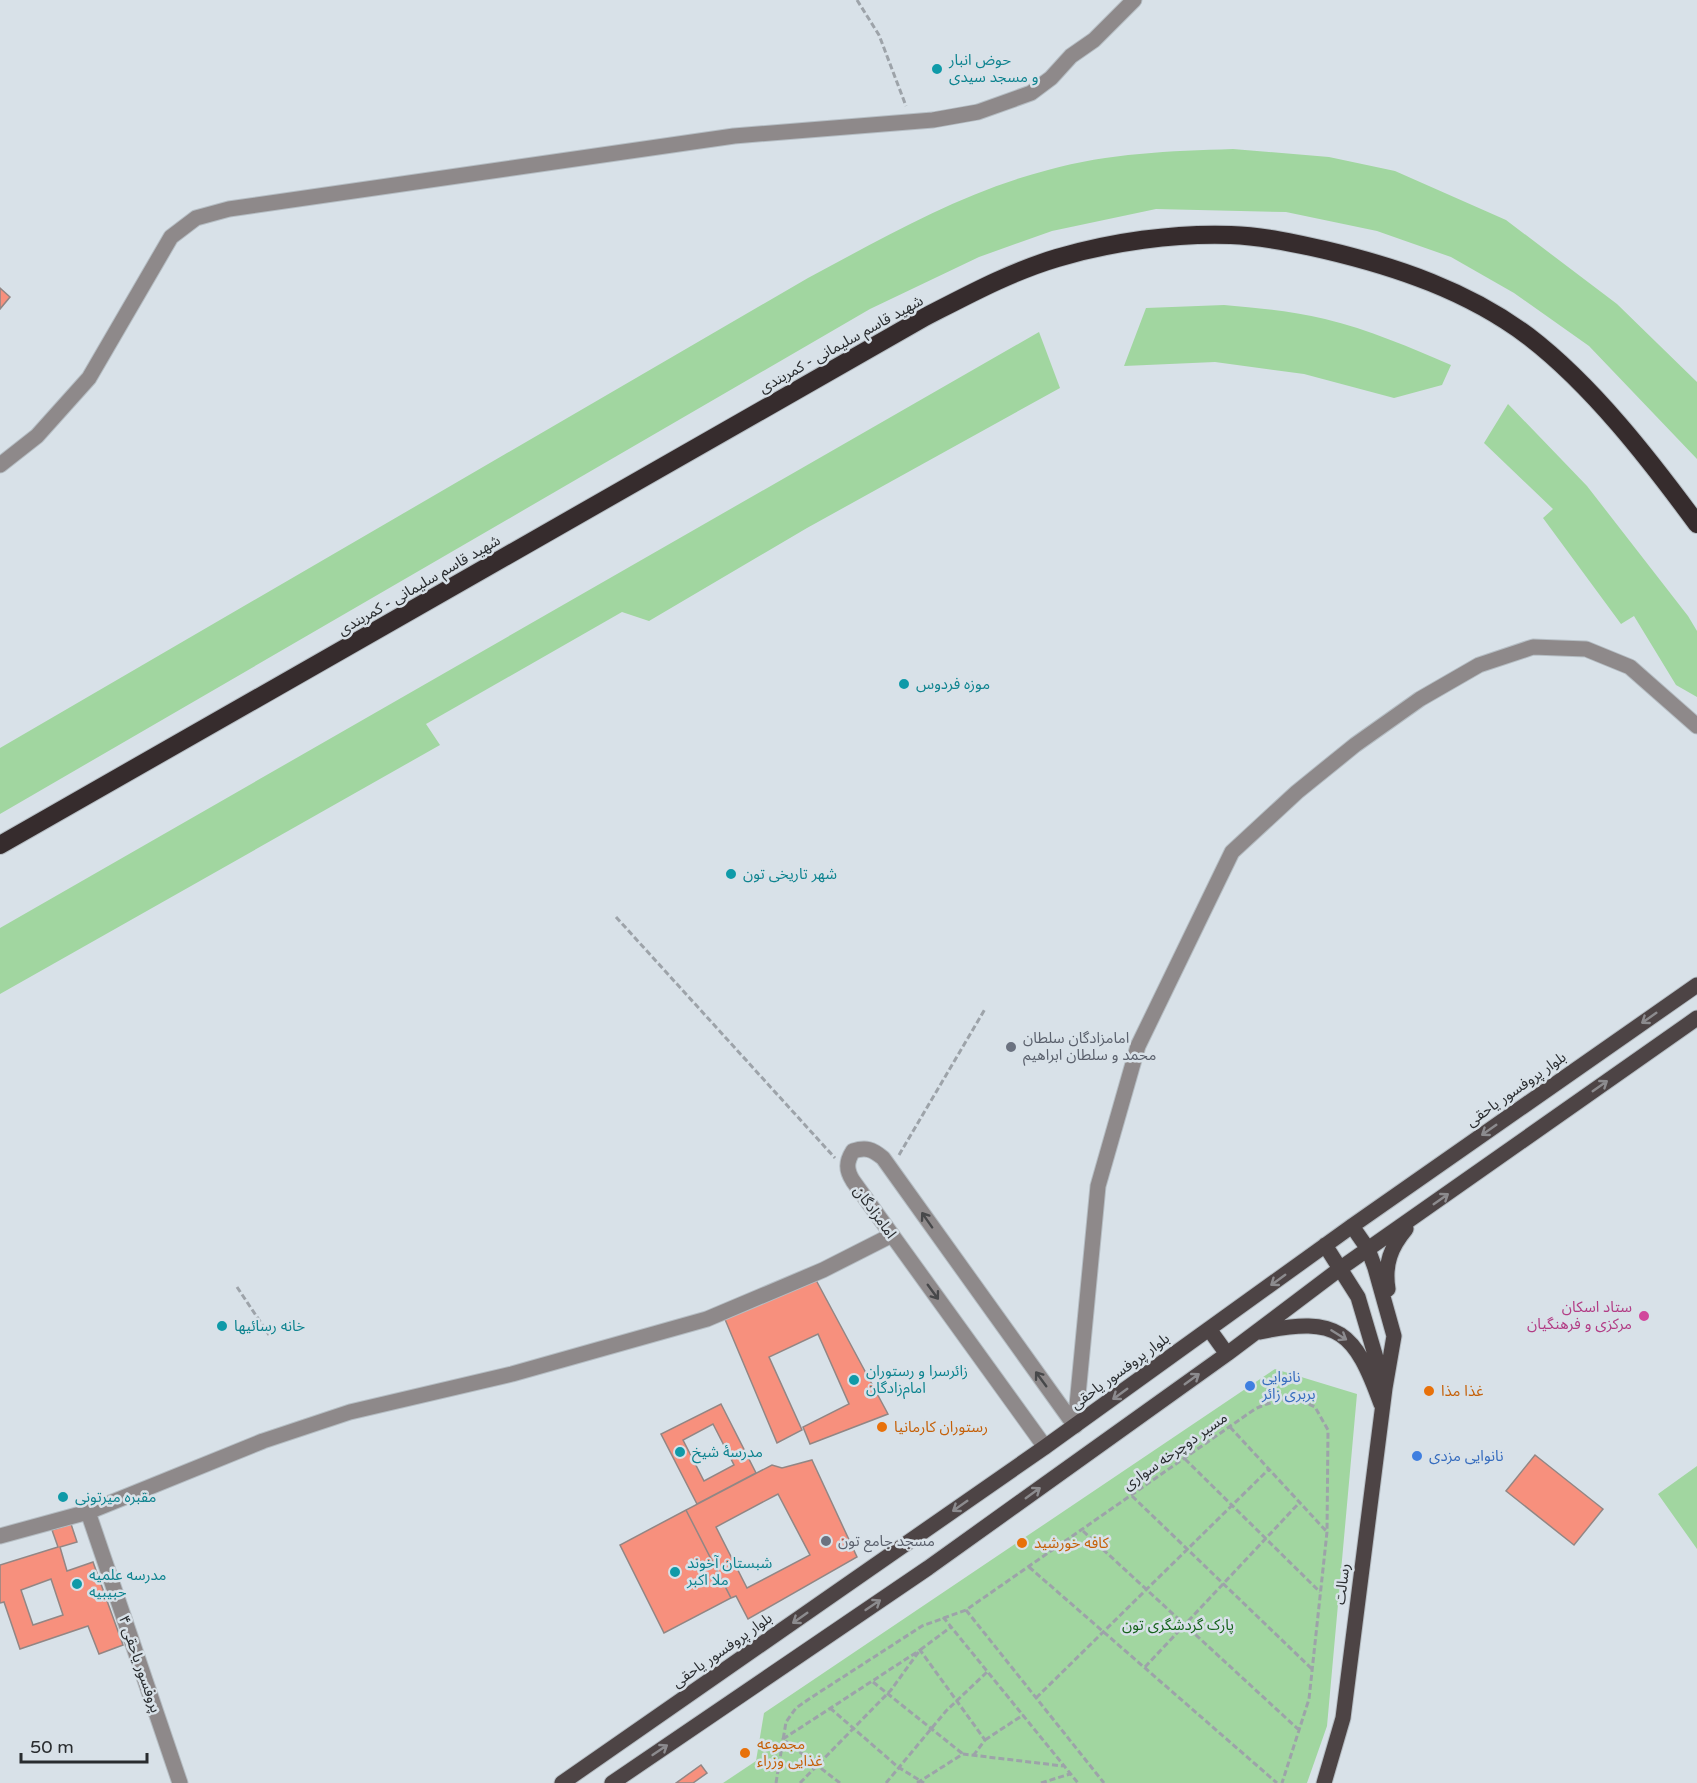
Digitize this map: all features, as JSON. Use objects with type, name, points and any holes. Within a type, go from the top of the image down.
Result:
[{"type":"highway","name":"شهید قاسم سلیمانی - کمربندی","points":[[0,845],[925,317],[992,282],[1057,258],[1112,246],[1169,238],[1232,235],[1293,243],[1369,261],[1431,281],[1474,303],[1527,336],[1568,372],[1642,451],[1697,524]]},
{"type":"main road","name":"بلوار پروفسور یاحقی","points":[[562,1783],[1075,1426],[1325,1245],[1697,985]]},
{"type":"main road","points":[[612,1783],[928,1568],[1227,1354],[1341,1268],[1697,1018]]},
{"type":"main road","points":[[1394,1336],[1386,1269],[1396,1242],[1416,1217]]},
{"type":"main road","name":"رسالت","points":[[1324,1783],[1343,1718],[1385,1388],[1394,1336],[1368,1249],[1352,1226]]},
{"type":"main road","name":"رسالت","points":[[1325,1245],[1350,1282],[1365,1316],[1385,1388]]},
{"type":"main road","points":[[1350,1282],[1349,1275],[1356,1266],[1362,1264],[1375,1268]]},
{"type":"main road","points":[[1227,1354],[1260,1332],[1292,1325],[1327,1328],[1346,1338],[1366,1363],[1383,1407]]},
{"type":"main road","points":[[1209,1329],[1227,1354]]},
{"type":"street","points":[[0,465],[37,436],[90,378],[171,237],[196,218],[229,209],[734,136],[912,122],[978,112],[1031,93],[1051,78],[1071,56],[1094,40],[1134,0]]},
{"type":"street","points":[[1075,1426],[1098,1186],[1138,1046],[1232,852],[1297,792],[1355,745],[1420,699],[1479,665],[1533,647],[1586,648],[1630,667],[1697,726]]},
{"type":"street","name":"امامزادگان","points":[[1045,1447],[848,1173],[847,1161],[853,1151],[863,1148],[874,1150],[891,1168],[1075,1426]]},
{"type":"street","points":[[0,1536],[88,1512],[262,1441],[350,1412],[512,1374],[707,1319],[823,1270],[892,1235]]},
{"type":"street","name":"پروفسور یاحقی ۴","points":[[88,1512],[180,1783]]},
{"type":"path","points":[[857,0],[879,35],[912,122]]},
{"type":"path","points":[[616,917],[848,1173]]},
{"type":"path","points":[[891,1168],[985,1009]]},
{"type":"path","points":[[237,1287],[269,1335]]},
{"type":"path","name":"مسیر دوچرخه سواری","points":[[776,1783],[786,1722],[796,1708],[893,1642],[943,1617],[966,1610],[1083,1531],[1254,1409],[1274,1401],[1291,1399],[1315,1407],[1328,1430],[1327,1532],[1310,1699],[1282,1783]]},
{"type":"path","points":[[1230,1427],[1327,1532]]},
{"type":"path","points":[[1185,1459],[1320,1592]]},
{"type":"path","points":[[1036,1698],[1269,1469]]},
{"type":"path","points":[[1132,1496],[1312,1669]]},
{"type":"path","points":[[1145,1667],[1299,1502]]},
{"type":"path","points":[[1083,1531],[1299,1730]]},
{"type":"path","points":[[1029,1567],[1277,1783]]},
{"type":"path","points":[[966,1610],[1104,1783]]},
{"type":"path","points":[[943,1617],[1078,1783]]},
{"type":"path","points":[[840,1783],[783,1739],[920,1650],[951,1627]]},
{"type":"path","points":[[800,1783],[819,1766],[887,1693],[920,1650]]},
{"type":"path","points":[[920,1650],[985,1740]]},
{"type":"path","points":[[886,1783],[931,1728],[987,1672]]},
{"type":"path","points":[[872,1681],[963,1754],[1065,1766]]},
{"type":"path","points":[[830,1708],[898,1767],[923,1782]]},
{"type":"path","points":[[973,1756],[985,1740],[1023,1715]]},
{"type":"path","points":[[917,1783],[923,1782],[963,1754]]},
{"type":"path","points":[[1041,1783],[1070,1774]]},
{"type":"green space","points":[[1233,149],[1329,157],[1395,171],[1506,220],[1617,304],[1697,382],[1697,459],[1589,346],[1514,293],[1451,257],[1377,231],[1286,212],[1156,209],[1052,231],[979,257],[870,309],[0,814],[0,748],[808,278],[925,217],[1016,179],[1071,164],[1117,156]]},
{"type":"green space","points":[[1224,305],[1288,312],[1341,323],[1389,339],[1451,365],[1442,385],[1394,398],[1304,374],[1215,362],[1124,366],[1146,308]]},
{"type":"green space","points":[[1039,332],[1060,388],[807,528],[649,621],[622,612],[426,724],[440,745],[0,994],[0,928]]},
{"type":"green space","points":[[1508,404],[1587,486],[1688,616],[1697,631],[1697,697],[1676,685],[1634,616],[1621,624],[1543,518],[1553,509],[1484,443]]},
{"type":"green space","name":"پارک گردشگری تون","points":[[1275,1369],[1357,1394],[1327,1726],[1307,1783],[723,1783],[756,1761],[764,1713]]},
{"type":"green space","points":[[1697,1466],[1697,1549],[1658,1494]]},
{"type":"building","points":[[0,288],[10,297],[0,309]]},
{"type":"building","name":"زائرسرا و رستوران امام‌زادگان","points":[[816,1280],[888,1414],[810,1444],[803,1427],[849,1404],[818,1334],[769,1357],[802,1430],[777,1443],[724,1317]]},
{"type":"building","name":"مدرسهٔ شیخ","points":[[721,1404],[756,1473],[697,1504],[661,1434]],"holes":[[[713,1424],[734,1465],[704,1481],[683,1440]]]},
{"type":"building","points":[[1535,1455],[1603,1509],[1574,1545],[1506,1491]]},
{"type":"building","name":"مسجد جامع تون","points":[[812,1460],[857,1557],[748,1619],[736,1596],[731,1598],[686,1510],[772,1465],[782,1468]],"holes":[[[778,1494],[810,1555],[747,1588],[716,1527]]]},
{"type":"building","name":"شبستان آخوند ملا اکبر","points":[[686,1510],[731,1598],[664,1633],[620,1545]]},
{"type":"building","name":"مدرسه علمیه حبیبیه","points":[[71,1524],[77,1542],[60,1547],[67,1571],[93,1562],[123,1645],[99,1654],[88,1626],[20,1649],[4,1602],[0,1603],[0,1565],[58,1547],[52,1530]],"holes":[[[51,1579],[63,1615],[33,1625],[21,1590]]]},
{"type":"building","points":[[701,1765],[707,1773],[693,1783],[676,1783]]},
{"type":"place","name":"حوض انبار و مسجد سیدی","points":[[937,69]]},
{"type":"place","name":"موزه فردوس","points":[[904,684]]},
{"type":"place","name":"شهر تاریخی تون","points":[[731,874]]},
{"type":"place","name":"امامزادگان سلطان محمد و سلطان ابراهیم","points":[[1011,1047]]},
{"type":"place","name":"ستاد اسکان مرکزی و فرهنگیان","points":[[1644,1316]]},
{"type":"place","name":"خانه رسائیها","points":[[222,1326]]},
{"type":"place","name":"زائرسرا و رستوران امام‌زادگان","points":[[854,1380]]},
{"type":"place","name":"نانوایی بربری زائر","points":[[1250,1386]]},
{"type":"place","name":"غذا مذا","points":[[1429,1391]]},
{"type":"place","name":"رستوران کارمانیا","points":[[882,1427]]},
{"type":"place","name":"مدرسهٔ شیخ","points":[[680,1452]]},
{"type":"place","name":"نانوایی مزدی","points":[[1417,1456]]},
{"type":"place","name":"مقبره میرتونی","points":[[63,1497]]},
{"type":"place","name":"مسجد جامع تون","points":[[826,1541]]},
{"type":"place","name":"کافه خورشید","points":[[1022,1543]]},
{"type":"place","name":"شبستان آخوند ملا اکبر","points":[[675,1572]]},
{"type":"place","name":"مدرسه علمیه حبیبیه","points":[[77,1584]]},
{"type":"place","name":"مجموعه غذایی وزراء","points":[[745,1753]]}]
